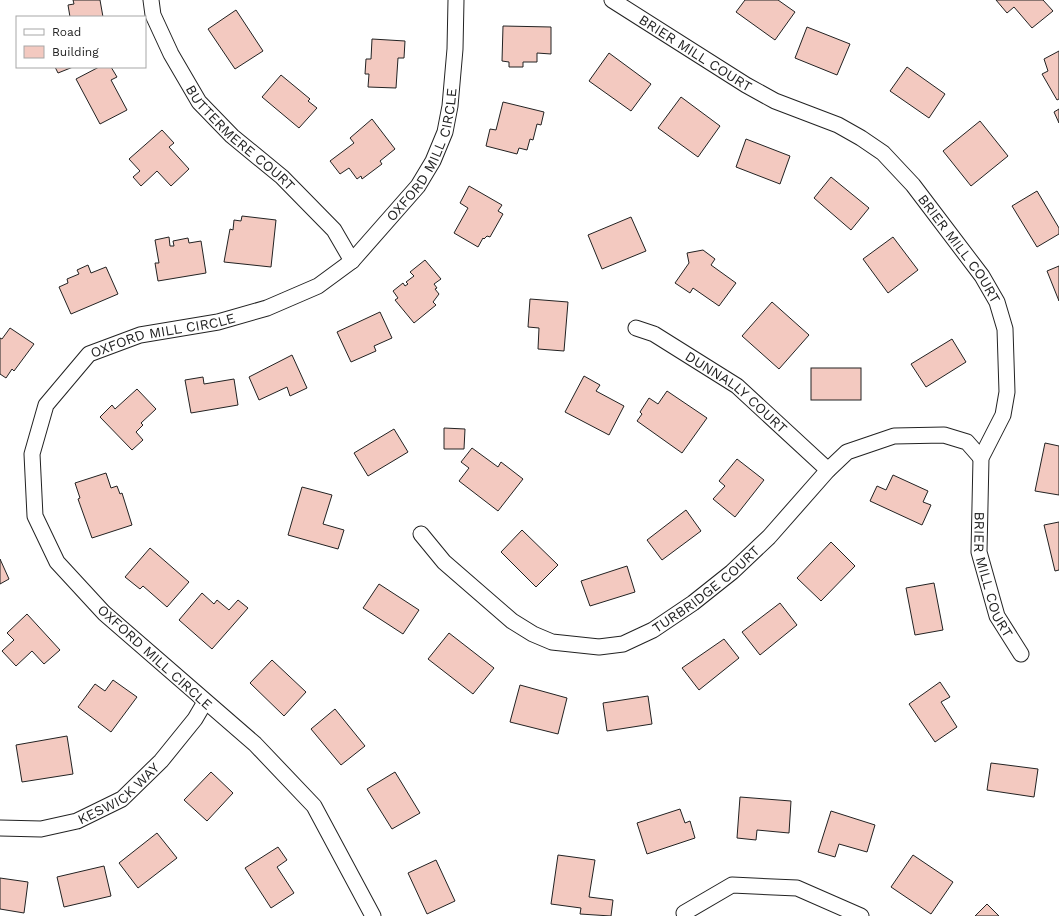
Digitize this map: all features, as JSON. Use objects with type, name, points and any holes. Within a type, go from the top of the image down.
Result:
[{"type":"street","name":"BUTTERMERE COURT","points":[[151,0],[153,14],[170,54],[199,102],[232,136],[282,177],[334,230],[352,261]]},
{"type":"street","name":"OXFORD MILL CIRCLE","points":[[374,916],[314,806],[255,744],[104,614],[57,562],[35,516],[32,454],[46,405],[89,354],[140,335],[218,322],[267,308],[318,286],[352,261],[418,186],[433,161],[445,132],[450,106],[455,49],[456,0]]},
{"type":"street","name":"BRIER MILL COURT","points":[[612,0],[769,98],[838,125],[861,138],[882,153],[913,185],[982,276],[997,302],[1005,329],[1007,392],[1003,415],[981,458],[979,552],[997,616],[1021,654]]},
{"type":"street","name":"DUNNALLY COURT","points":[[636,328],[654,334],[737,386],[828,470]]},
{"type":"street","name":"TURBRIDGE COURT","points":[[421,534],[444,562],[512,621],[533,634],[552,642],[575,645],[599,647],[623,644],[653,630],[693,603],[732,572],[769,537],[828,470],[847,452],[894,436],[944,435],[967,442],[981,458]]},
{"type":"street","name":"KESWICK WAY","points":[[0,828],[41,829],[77,821],[122,799],[161,761],[195,719],[205,702]]},
{"type":"street","points":[[684,913],[732,886],[797,888],[861,916]]},
{"type":"building","points":[[73,0],[100,0],[103,16],[70,16],[68,5],[74,4]]},
{"type":"building","points":[[745,0],[778,0],[795,12],[775,40],[736,12]]},
{"type":"building","points":[[996,0],[1043,0],[1053,11],[1032,28],[1014,7],[1007,13]]},
{"type":"building","points":[[236,10],[263,51],[235,69],[208,29]]},
{"type":"building","points":[[503,26],[551,27],[551,54],[537,53],[537,62],[523,62],[523,67],[509,67],[509,62],[502,61]]},
{"type":"building","points":[[807,27],[850,44],[837,75],[795,58]]},
{"type":"building","points":[[372,39],[405,41],[404,58],[398,58],[396,88],[368,87],[369,74],[365,74],[366,59],[371,59]]},
{"type":"building","points":[[1059,51],[1059,99],[1057,100],[1042,74],[1048,71],[1044,59]]},
{"type":"building","points":[[609,53],[651,84],[631,111],[589,81]]},
{"type":"building","points":[[907,67],[945,94],[929,118],[890,91]]},
{"type":"building","points":[[56,68],[70,68],[58,73]]},
{"type":"building","points":[[97,68],[112,68],[117,77],[111,80],[127,110],[100,124],[76,79]]},
{"type":"building","points":[[281,75],[310,99],[308,101],[317,108],[299,128],[262,97]]},
{"type":"building","points":[[681,97],[720,126],[698,157],[658,128]]},
{"type":"building","points":[[503,102],[544,112],[541,125],[537,124],[533,140],[530,139],[527,150],[519,148],[517,154],[486,146],[490,129],[496,130]]},
{"type":"building","points":[[1059,109],[1059,123],[1054,112]]},
{"type":"building","points":[[372,119],[395,149],[380,161],[382,164],[362,179],[361,176],[357,179],[349,168],[340,174],[330,161],[354,143],[350,138]]},
{"type":"building","points":[[980,121],[1008,156],[971,186],[943,151]]},
{"type":"building","points":[[162,130],[174,143],[169,147],[189,169],[171,186],[157,171],[141,186],[133,177],[140,171],[129,159]]},
{"type":"building","points":[[746,139],[790,156],[780,184],[736,167]]},
{"type":"building","points":[[831,177],[869,208],[851,230],[814,198]]},
{"type":"building","points":[[469,186],[502,205],[498,211],[503,214],[490,237],[487,236],[484,239],[483,238],[478,247],[454,233],[468,208],[460,203]]},
{"type":"building","points":[[1037,191],[1059,228],[1059,234],[1037,247],[1012,206]]},
{"type":"building","points":[[242,216],[276,220],[271,267],[224,262],[230,229],[233,230],[234,220],[241,221]]},
{"type":"building","points":[[631,217],[646,251],[602,269],[588,235]]},
{"type":"building","points":[[169,237],[170,246],[174,246],[173,241],[188,238],[189,243],[201,241],[206,273],[158,281],[155,263],[159,263],[155,240]]},
{"type":"building","points":[[893,237],[918,270],[888,293],[863,259]]},
{"type":"building","points":[[703,250],[715,259],[711,265],[736,283],[719,306],[693,288],[690,293],[675,283],[689,263],[687,253]]},
{"type":"building","points":[[425,260],[441,279],[434,284],[437,288],[435,289],[439,294],[433,302],[436,305],[414,323],[395,300],[398,298],[393,291],[403,283],[405,286],[408,284],[406,282],[414,276],[410,272]]},
{"type":"building","points":[[88,265],[91,273],[106,267],[118,294],[71,314],[59,287],[68,283],[67,279],[79,274],[77,270]]},
{"type":"building","points":[[1059,266],[1059,301],[1047,271]]},
{"type":"building","points":[[530,299],[568,302],[564,351],[538,349],[539,328],[528,327]]},
{"type":"building","points":[[772,302],[809,335],[779,369],[742,336]]},
{"type":"building","points":[[380,312],[392,338],[374,346],[376,351],[351,362],[337,332]]},
{"type":"building","points":[[10,328],[34,344],[14,371],[12,369],[6,378],[0,374],[0,338],[2,339]]},
{"type":"building","points":[[952,339],[966,362],[926,387],[911,364]]},
{"type":"building","points":[[292,355],[307,388],[290,396],[287,387],[259,400],[249,377]]},
{"type":"building","points":[[811,368],[861,368],[861,400],[811,400]]},
{"type":"building","points":[[584,376],[600,385],[596,391],[624,406],[609,435],[565,412]]},
{"type":"building","points":[[203,377],[204,384],[234,379],[238,405],[191,413],[185,380]]},
{"type":"building","points":[[137,389],[156,409],[141,423],[143,425],[136,432],[143,440],[132,450],[100,417],[112,405],[115,409]]},
{"type":"building","points":[[667,391],[707,418],[682,453],[637,421],[642,414],[640,412],[649,398],[658,404]]},
{"type":"building","points":[[444,428],[465,429],[464,449],[444,449]]},
{"type":"building","points":[[394,429],[408,452],[368,476],[354,453]]},
{"type":"building","points":[[1045,443],[1059,446],[1059,495],[1035,491]]},
{"type":"building","points":[[472,448],[498,467],[501,462],[523,479],[498,511],[459,481],[469,468],[461,462]]},
{"type":"building","points":[[737,459],[764,480],[735,517],[713,499],[725,486],[719,481]]},
{"type":"building","points":[[106,473],[111,488],[117,486],[120,494],[122,493],[132,525],[92,538],[78,499],[80,498],[75,483]]},
{"type":"building","points":[[893,475],[928,491],[923,502],[931,505],[922,525],[870,501],[877,486],[886,490]]},
{"type":"building","points":[[302,487],[332,495],[323,524],[344,530],[338,549],[288,535]]},
{"type":"building","points":[[686,510],[701,531],[662,560],[647,540]]},
{"type":"building","points":[[1059,522],[1059,570],[1055,571],[1044,525]]},
{"type":"building","points":[[522,530],[558,565],[536,587],[501,552]]},
{"type":"building","points":[[831,542],[855,566],[821,601],[797,578]]},
{"type":"building","points":[[150,548],[189,582],[167,607],[143,586],[140,589],[125,577]]},
{"type":"building","points":[[0,559],[9,579],[0,584]]},
{"type":"building","points":[[627,566],[635,592],[590,606],[581,581]]},
{"type":"building","points":[[934,583],[943,630],[915,635],[906,588]]},
{"type":"building","points":[[379,584],[419,610],[403,634],[363,608]]},
{"type":"building","points":[[202,593],[214,604],[217,600],[229,610],[238,600],[248,608],[212,649],[179,620]]},
{"type":"building","points":[[780,603],[797,625],[760,655],[742,632]]},
{"type":"building","points":[[27,614],[60,650],[44,664],[32,651],[16,666],[2,651],[14,640],[7,633]]},
{"type":"building","points":[[449,633],[494,668],[473,694],[428,659]]},
{"type":"building","points":[[724,639],[739,658],[699,690],[682,668]]},
{"type":"building","points":[[272,660],[306,692],[284,716],[250,683]]},
{"type":"building","points":[[113,680],[137,697],[111,732],[78,707],[95,684],[105,691]]},
{"type":"building","points":[[940,682],[950,697],[941,702],[957,727],[935,742],[909,704]]},
{"type":"building","points":[[520,685],[567,698],[558,734],[510,722]]},
{"type":"building","points":[[648,696],[652,724],[607,731],[603,703]]},
{"type":"building","points":[[335,709],[365,746],[341,765],[311,729]]},
{"type":"building","points":[[67,736],[73,774],[22,782],[16,745]]},
{"type":"building","points":[[991,763],[1038,769],[1034,797],[987,790]]},
{"type":"building","points":[[211,772],[233,793],[207,821],[184,800]]},
{"type":"building","points":[[395,772],[420,813],[392,829],[367,789]]},
{"type":"building","points":[[740,797],[791,801],[789,833],[757,830],[756,840],[737,838]]},
{"type":"building","points":[[680,809],[685,823],[690,821],[695,838],[647,854],[637,823]]},
{"type":"building","points":[[831,811],[875,825],[867,852],[839,844],[835,857],[818,852]]},
{"type":"building","points":[[157,833],[177,858],[138,888],[119,863]]},
{"type":"building","points":[[278,847],[287,860],[277,867],[294,893],[271,908],[245,868]]},
{"type":"building","points":[[558,855],[595,860],[589,897],[613,900],[611,916],[580,914],[581,908],[551,904]]},
{"type":"building","points":[[913,855],[953,882],[931,914],[891,887]]},
{"type":"building","points":[[436,860],[455,901],[427,914],[408,873]]},
{"type":"building","points":[[104,866],[111,896],[64,907],[57,877]]},
{"type":"building","points":[[0,878],[28,882],[24,913],[0,909]]},
{"type":"building","points":[[987,904],[999,916],[975,916]]}]
